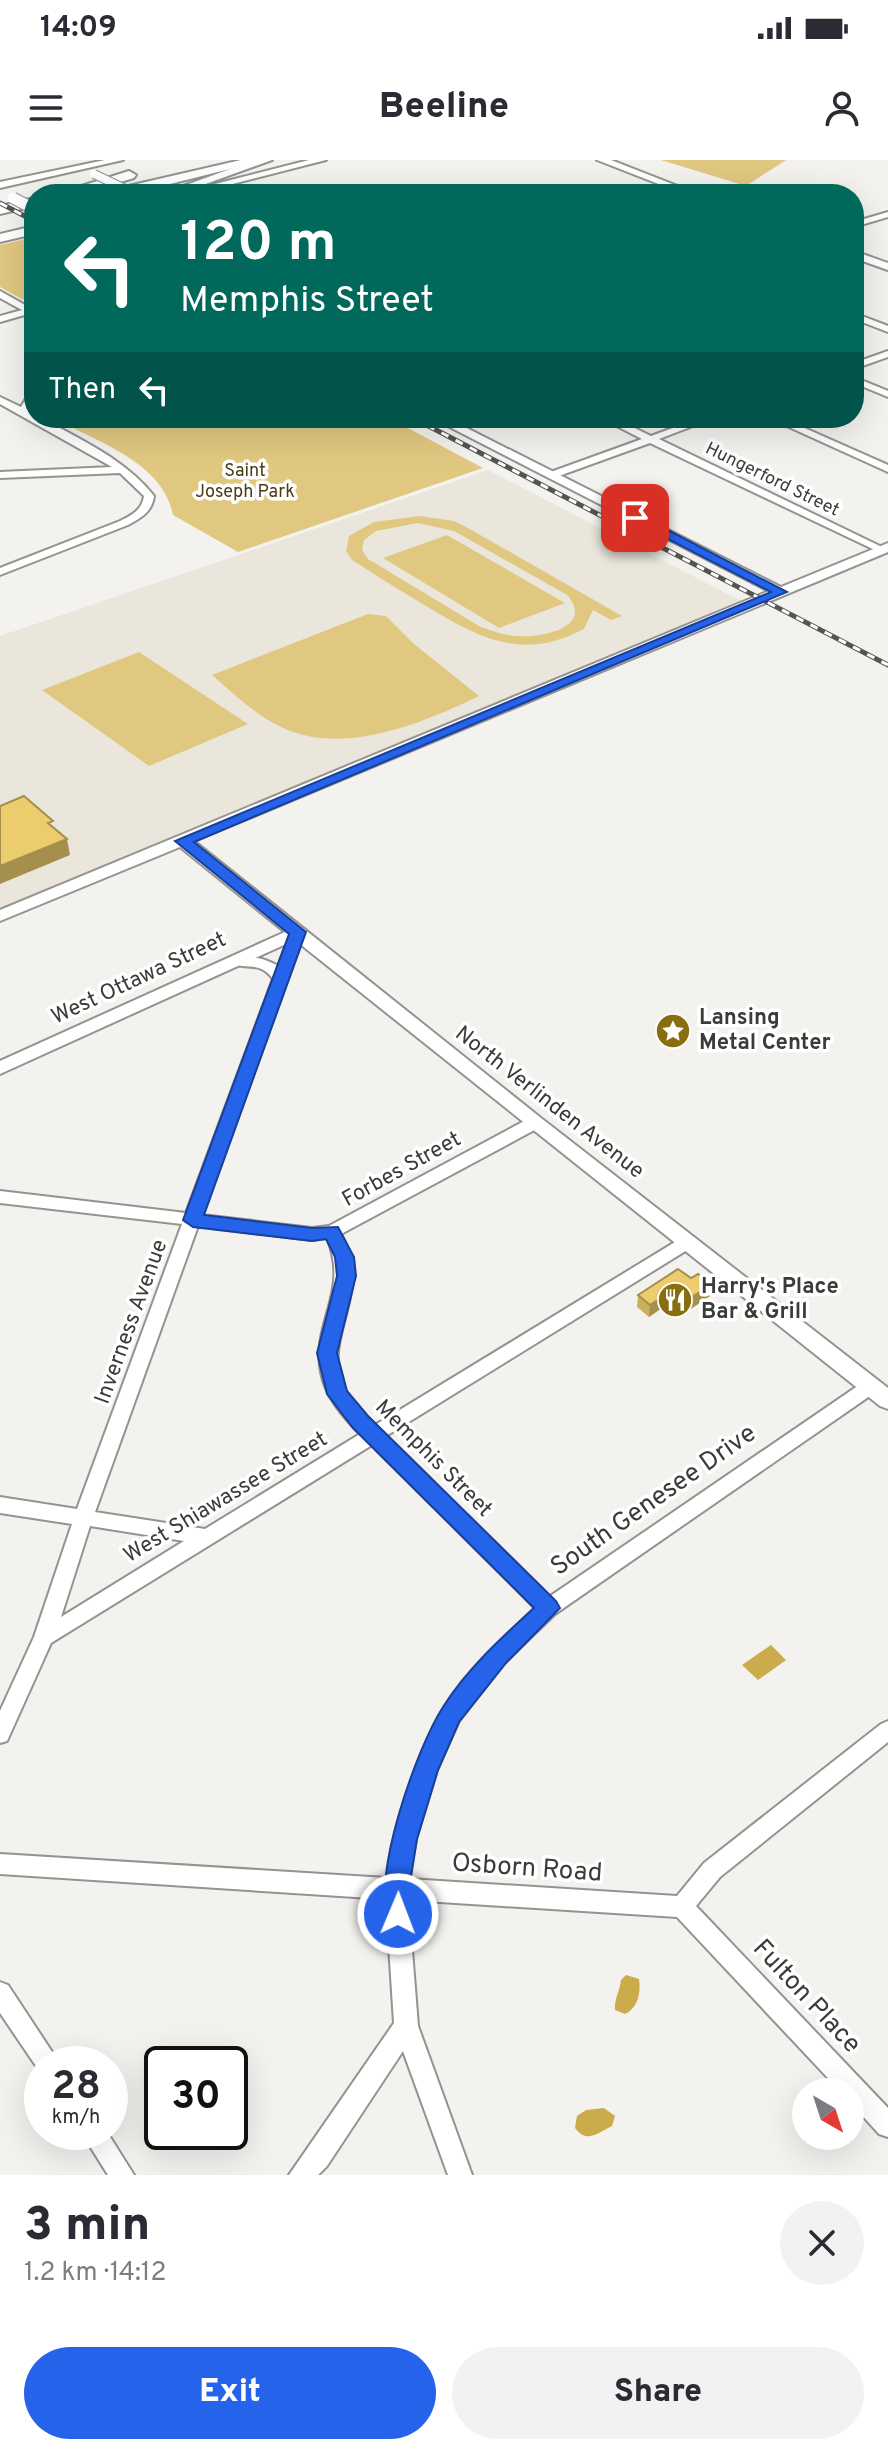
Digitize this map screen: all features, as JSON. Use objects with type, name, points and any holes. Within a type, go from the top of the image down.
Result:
[{"type":"highway","points":[[127,184],[210,160]]},
{"type":"highway","points":[[155,184],[259,160]]},
{"type":"highway","points":[[97,184],[141,171]]},
{"type":"highway","points":[[3,211],[24,205]]},
{"type":"highway","points":[[3,211],[24,210]]},
{"type":"main road","points":[[196,184],[266,160]]},
{"type":"main road","points":[[0,238],[24,232]]},
{"type":"street","points":[[51,173],[61,169],[59,160]]},
{"type":"street","points":[[66,160],[116,184]]},
{"type":"street","points":[[0,185],[118,160]]},
{"type":"street","points":[[222,184],[321,160]]},
{"type":"street","points":[[602,160],[666,184]]},
{"type":"street","points":[[0,192],[3,211],[24,210]]},
{"type":"street","points":[[864,222],[888,214]]},
{"type":"street","points":[[864,258],[888,267]]},
{"type":"street","points":[[0,294],[24,308]]},
{"type":"street","points":[[0,319],[24,314]]},
{"type":"street","points":[[864,320],[888,329]]},
{"type":"street","points":[[864,362],[888,354]]},
{"type":"street","points":[[864,384],[888,394]]},
{"type":"street","points":[[0,400],[24,411]]},
{"type":"street","points":[[0,572],[124,523],[148,507],[149,496],[122,470],[51,428]]},
{"type":"street","points":[[458,428],[781,592]]},
{"type":"street","name":"Hungerford Street","points":[[627,428],[885,548]]},
{"type":"street","points":[[552,475],[681,428]]},
{"type":"street","points":[[796,428],[888,469]]},
{"type":"street","points":[[0,475],[122,470]]},
{"type":"street","points":[[0,916],[885,548]]},
{"type":"street","name":"North Verlinden Avenue","points":[[183,841],[534,1123],[888,1400]]},
{"type":"street","name":"West Ottawa Street","points":[[0,1068],[298,932]]},
{"type":"street","name":"Inverness Avenue","points":[[44,1637],[84,1518],[298,932]]},
{"type":"street","points":[[236,961],[267,964],[281,980]]},
{"type":"street","name":"Forbes Street","points":[[0,1197],[312,1234],[332,1232],[534,1123]]},
{"type":"street","name":"Memphis Street","points":[[332,1232],[344,1257],[347,1276],[327,1353],[337,1394],[374,1436],[548,1608]]},
{"type":"street","name":"West Shiawassee Street","points":[[44,1637],[686,1243]]},
{"type":"street","name":"South Genesee Drive","points":[[460,2175],[406,2026],[396,1889],[405,1839],[426,1770],[451,1715],[498,1656],[548,1608],[871,1386]]},
{"type":"street","points":[[0,1505],[209,1537]]},
{"type":"street","points":[[0,1734],[44,1637]]},
{"type":"street","points":[[682,1907],[712,1870],[888,1730]]},
{"type":"street","name":"Osborn Road","points":[[0,1864],[682,1907]]},
{"type":"street","name":"Fulton Place","points":[[682,1907],[888,2125]]},
{"type":"street","points":[[0,1993],[36,2046]]},
{"type":"street","points":[[301,2175],[318,2157],[406,2026]]},
{"type":"street","points":[[105,2150],[122,2175]]},
{"type":"shaded area","points":[[488,470],[745,603],[0,908],[0,636]]},
{"type":"shaded area","points":[[771,1645],[786,1660],[758,1680],[742,1665]]},
{"type":"shaded area","points":[[626,1975],[639,1979],[639,1990],[636,2004],[625,2014],[615,2010],[615,2006],[621,1980]]},
{"type":"shaded area","points":[[604,2108],[615,2116],[612,2126],[588,2136],[579,2133],[575,2128],[577,2116],[586,2110]]},
{"type":"green space","points":[[661,160],[786,160],[749,184],[739,184]]},
{"type":"green space","points":[[24,239],[24,300],[0,287],[0,245]]},
{"type":"green space","name":"Saint Joseph Park","points":[[74,428],[408,428],[483,468],[238,552],[173,515],[167,497],[156,481],[142,467]]},
{"type":"green space","points":[[420,516],[454,521],[622,616],[611,620],[593,610],[584,629],[539,644],[499,641],[480,635],[441,615],[352,560],[346,551],[349,536],[374,522]],"holes":[[[418,523],[454,531],[567,595],[574,606],[575,615],[570,623],[551,632],[528,636],[508,635],[481,627],[368,559],[362,550],[364,540],[376,531]]]},
{"type":"green space","points":[[447,535],[565,603],[499,628],[383,558]]},
{"type":"green space","points":[[368,614],[386,616],[414,644],[479,696],[408,726],[382,733],[330,739],[305,735],[271,722],[212,675]]},
{"type":"green space","points":[[139,652],[248,724],[149,766],[42,690]]},
{"type":"building","points":[[24,796],[53,821],[48,823],[67,839],[0,866],[0,806]]},
{"type":"building","points":[[678,1269],[691,1278],[698,1274],[712,1284],[681,1304],[667,1294],[650,1305],[638,1295]]},
{"type":"railway","points":[[0,203],[24,216]]},
{"type":"railway","points":[[432,428],[888,665]]},
{"type":"place","name":"Lansing Metal Center","points":[[673,1031]]},
{"type":"place","name":"Harry's Place Bar & Grill","points":[[675,1300]]},
{"type":"route","points":[[398,1914],[396,1889],[405,1839],[426,1770],[451,1715],[498,1656],[548,1608],[360,1422],[337,1394],[327,1353],[347,1276],[344,1257],[332,1232],[312,1234],[193,1220],[298,932],[183,841],[781,592],[635,518]]}]
